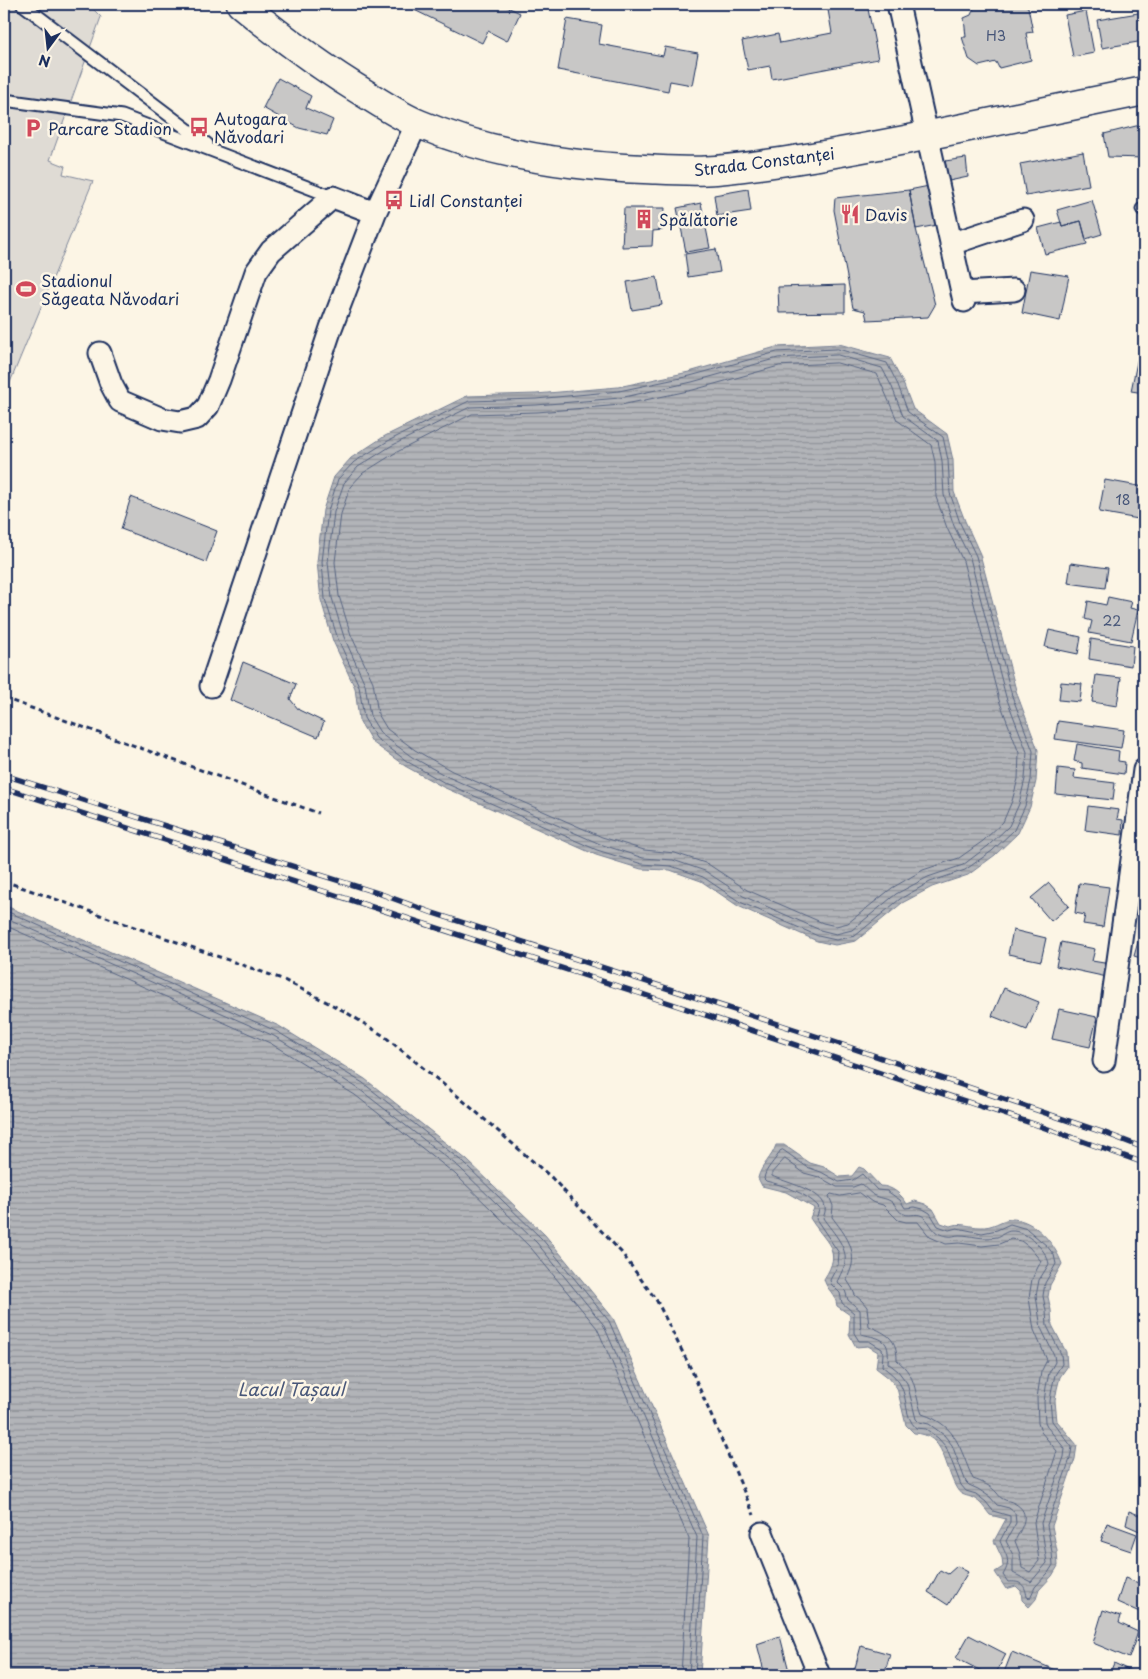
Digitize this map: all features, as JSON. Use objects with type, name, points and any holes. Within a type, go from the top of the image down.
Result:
[{"type":"street","name":"Strada Constanței","points":[[241,4],[289,43],[333,74],[417,123],[469,142],[570,164],[670,170],[713,170],[759,165],[926,136],[1144,91]]},
{"type":"street","points":[[898,4],[963,297],[1014,290]]},
{"type":"street","points":[[211,686],[328,337],[375,213],[417,123]]},
{"type":"street","points":[[100,352],[111,384],[120,400],[162,419],[180,422],[197,418],[208,406],[215,389],[256,272],[271,251],[333,197],[375,213]]},
{"type":"street","points":[[951,244],[1023,220]]},
{"type":"street","points":[[1104,1061],[1140,832],[1144,770]]},
{"type":"street","points":[[762,1533],[819,1675]]},
{"type":"lane","points":[[22,4],[218,153]]},
{"type":"lane","points":[[4,100],[122,116],[333,197]]},
{"type":"path","points":[[4,698],[318,813]]},
{"type":"path","points":[[4,881],[282,980],[344,1011],[384,1036],[460,1098],[552,1178],[621,1252],[657,1301],[692,1371],[762,1533]]},
{"type":"shaded area","name":"Stadionul Săgeata Năvodari","points":[[4,4],[88,4],[101,17],[50,160],[65,166],[63,174],[93,181],[4,397]]},
{"type":"water","points":[[839,344],[890,358],[903,383],[913,409],[947,434],[953,460],[954,492],[980,554],[1017,694],[1038,750],[1036,781],[1030,807],[1018,833],[995,855],[968,875],[932,887],[902,903],[856,941],[835,945],[817,941],[738,906],[701,881],[670,870],[641,869],[596,855],[443,787],[405,766],[372,742],[359,720],[355,688],[333,641],[321,600],[317,562],[323,510],[334,477],[351,458],[385,436],[467,396],[536,394],[618,387],[689,372],[776,347]]},
{"type":"water","name":"Lacul Tașaul","points":[[4,905],[279,1026],[365,1079],[467,1160],[545,1235],[613,1318],[709,1536],[700,1675],[4,1675]]},
{"type":"water","points":[[776,1145],[784,1145],[810,1163],[824,1167],[840,1177],[852,1176],[859,1167],[864,1169],[880,1186],[896,1191],[907,1204],[915,1201],[925,1204],[933,1209],[941,1223],[950,1226],[985,1227],[1010,1219],[1027,1223],[1049,1241],[1059,1256],[1062,1264],[1050,1285],[1048,1297],[1052,1325],[1066,1352],[1067,1367],[1060,1377],[1055,1401],[1057,1421],[1077,1445],[1075,1459],[1052,1526],[1058,1566],[1052,1576],[1039,1590],[1036,1599],[1029,1607],[1022,1600],[1021,1591],[1016,1586],[1006,1589],[995,1572],[1003,1567],[1002,1558],[994,1541],[1006,1519],[990,1515],[973,1498],[959,1491],[938,1446],[932,1439],[925,1435],[914,1433],[906,1425],[897,1388],[889,1378],[876,1368],[878,1352],[868,1346],[856,1347],[849,1334],[850,1315],[837,1306],[835,1298],[824,1279],[830,1269],[832,1253],[826,1240],[810,1218],[814,1208],[786,1192],[762,1186],[758,1178],[759,1173]]},
{"type":"building","points":[[402,4],[479,4],[485,7],[487,4],[501,4],[520,13],[507,41],[488,31],[482,43]]},
{"type":"building","points":[[827,4],[867,4],[878,59],[772,79],[770,66],[748,70],[742,41],[778,34],[780,43],[832,33]]},
{"type":"building","points":[[1023,4],[1028,7],[1033,32],[1026,33],[1031,60],[999,68],[996,62],[979,66],[969,59],[962,37],[966,37],[964,18],[971,15],[974,8]]},
{"type":"building","points":[[1086,11],[1094,53],[1073,57],[1065,15]]},
{"type":"building","points":[[1144,12],[1144,41],[1102,48],[1097,20]]},
{"type":"building","points":[[567,19],[602,25],[599,44],[663,56],[665,47],[698,53],[692,85],[670,81],[668,91],[558,70]]},
{"type":"building","points":[[278,78],[311,96],[306,108],[333,120],[327,135],[299,128],[263,108]]},
{"type":"building","points":[[1144,124],[1144,158],[1108,157],[1104,134]]},
{"type":"building","points":[[1083,152],[1089,185],[1026,196],[1020,164]]},
{"type":"building","points":[[966,158],[968,177],[949,181],[945,161]]},
{"type":"building","points":[[929,186],[937,225],[916,229],[909,190]]},
{"type":"building","points":[[748,189],[751,211],[717,216],[714,195]]},
{"type":"building","points":[[909,190],[916,229],[935,305],[928,317],[867,320],[865,311],[853,308],[834,210],[835,198]]},
{"type":"building","points":[[1092,200],[1102,234],[1086,239],[1081,221],[1062,226],[1057,210]]},
{"type":"building","points":[[701,203],[710,248],[686,252],[677,208]]},
{"type":"building","name":"Spălătorie","points":[[624,208],[665,208],[663,230],[653,231],[652,246],[622,247]]},
{"type":"building","points":[[1081,221],[1087,244],[1045,254],[1038,228],[1061,222],[1062,226]]},
{"type":"building","points":[[716,249],[720,272],[688,277],[685,254]]},
{"type":"building","points":[[1030,270],[1069,276],[1060,321],[1022,313]]},
{"type":"building","points":[[657,277],[662,305],[632,310],[627,282]]},
{"type":"building","points":[[845,285],[845,312],[779,313],[778,287]]},
{"type":"building","points":[[1138,357],[1144,358],[1144,393],[1131,391]]},
{"type":"building","points":[[1105,480],[1144,487],[1144,520],[1099,512]]},
{"type":"building","points":[[131,497],[217,531],[206,562],[121,529]]},
{"type":"building","points":[[1071,563],[1108,568],[1105,588],[1068,583]]},
{"type":"building","points":[[1108,597],[1132,602],[1130,608],[1138,610],[1131,641],[1089,633],[1092,621],[1085,619],[1088,601],[1106,605]]},
{"type":"building","points":[[1049,630],[1081,637],[1078,654],[1045,647]]},
{"type":"building","points":[[1091,639],[1133,646],[1131,666],[1089,659]]},
{"type":"building","points":[[243,662],[296,684],[290,699],[299,710],[324,722],[318,737],[230,700]]},
{"type":"building","points":[[1096,675],[1121,678],[1117,706],[1092,702]]},
{"type":"building","points":[[1061,682],[1082,684],[1080,702],[1059,700]]},
{"type":"building","points":[[1058,721],[1124,730],[1121,748],[1055,739]]},
{"type":"building","points":[[1077,744],[1119,751],[1118,761],[1125,762],[1124,774],[1082,768],[1082,763],[1074,761]]},
{"type":"building","points":[[1058,768],[1075,770],[1074,778],[1115,783],[1113,800],[1056,794]]},
{"type":"building","points":[[1088,806],[1119,810],[1117,819],[1123,820],[1122,835],[1085,830]]},
{"type":"building","points":[[1049,883],[1069,906],[1051,921],[1031,898]]},
{"type":"building","points":[[1079,883],[1109,887],[1103,927],[1083,924],[1085,915],[1075,913]]},
{"type":"building","points":[[1013,930],[1046,938],[1041,961],[1008,954]]},
{"type":"building","points":[[1140,935],[1144,936],[1144,959],[1134,956]]},
{"type":"building","points":[[1061,942],[1095,949],[1092,961],[1110,964],[1107,977],[1056,966]]},
{"type":"building","points":[[1004,988],[1039,1002],[1027,1030],[992,1016]]},
{"type":"building","points":[[1059,1009],[1097,1017],[1090,1047],[1052,1039]]},
{"type":"building","points":[[1129,1511],[1144,1517],[1144,1533],[1126,1525]]},
{"type":"building","points":[[1107,1523],[1137,1534],[1131,1551],[1101,1541]]},
{"type":"building","points":[[1144,1562],[1144,1582],[1138,1579]]},
{"type":"building","points":[[957,1566],[968,1572],[948,1605],[928,1592],[940,1570],[948,1574]]},
{"type":"building","points":[[1125,1578],[1144,1585],[1144,1614],[1117,1602]]},
{"type":"building","points":[[1103,1610],[1121,1616],[1119,1623],[1138,1632],[1129,1658],[1093,1643]]},
{"type":"building","points":[[969,1635],[1006,1654],[995,1675],[989,1675],[956,1658]]},
{"type":"building","points":[[780,1636],[790,1675],[765,1675],[757,1644]]},
{"type":"building","points":[[861,1646],[890,1654],[884,1675],[853,1675]]},
{"type":"building","points":[[1012,1652],[1055,1670],[1053,1675],[1003,1675]]},
{"type":"building","points":[[1114,1663],[1139,1675],[1109,1675]]},
{"type":"railway","points":[[4,775],[381,894],[433,913],[834,1042],[1105,1133],[1144,1148]]},
{"type":"railway","points":[[4,788],[639,993],[1034,1124],[1144,1163]]},
{"type":"place","name":"Autogara Năvodari","points":[[199,127]]},
{"type":"place","name":"Parcare Stadion","points":[[33,128]]},
{"type":"place","name":"Lidl Constanței","points":[[394,200]]},
{"type":"place","name":"Davis","points":[[850,214]]},
{"type":"place","name":"Spălătorie","points":[[644,219]]},
{"type":"place","name":"Stadionul Săgeata Năvodari","points":[[26,289]]}]
